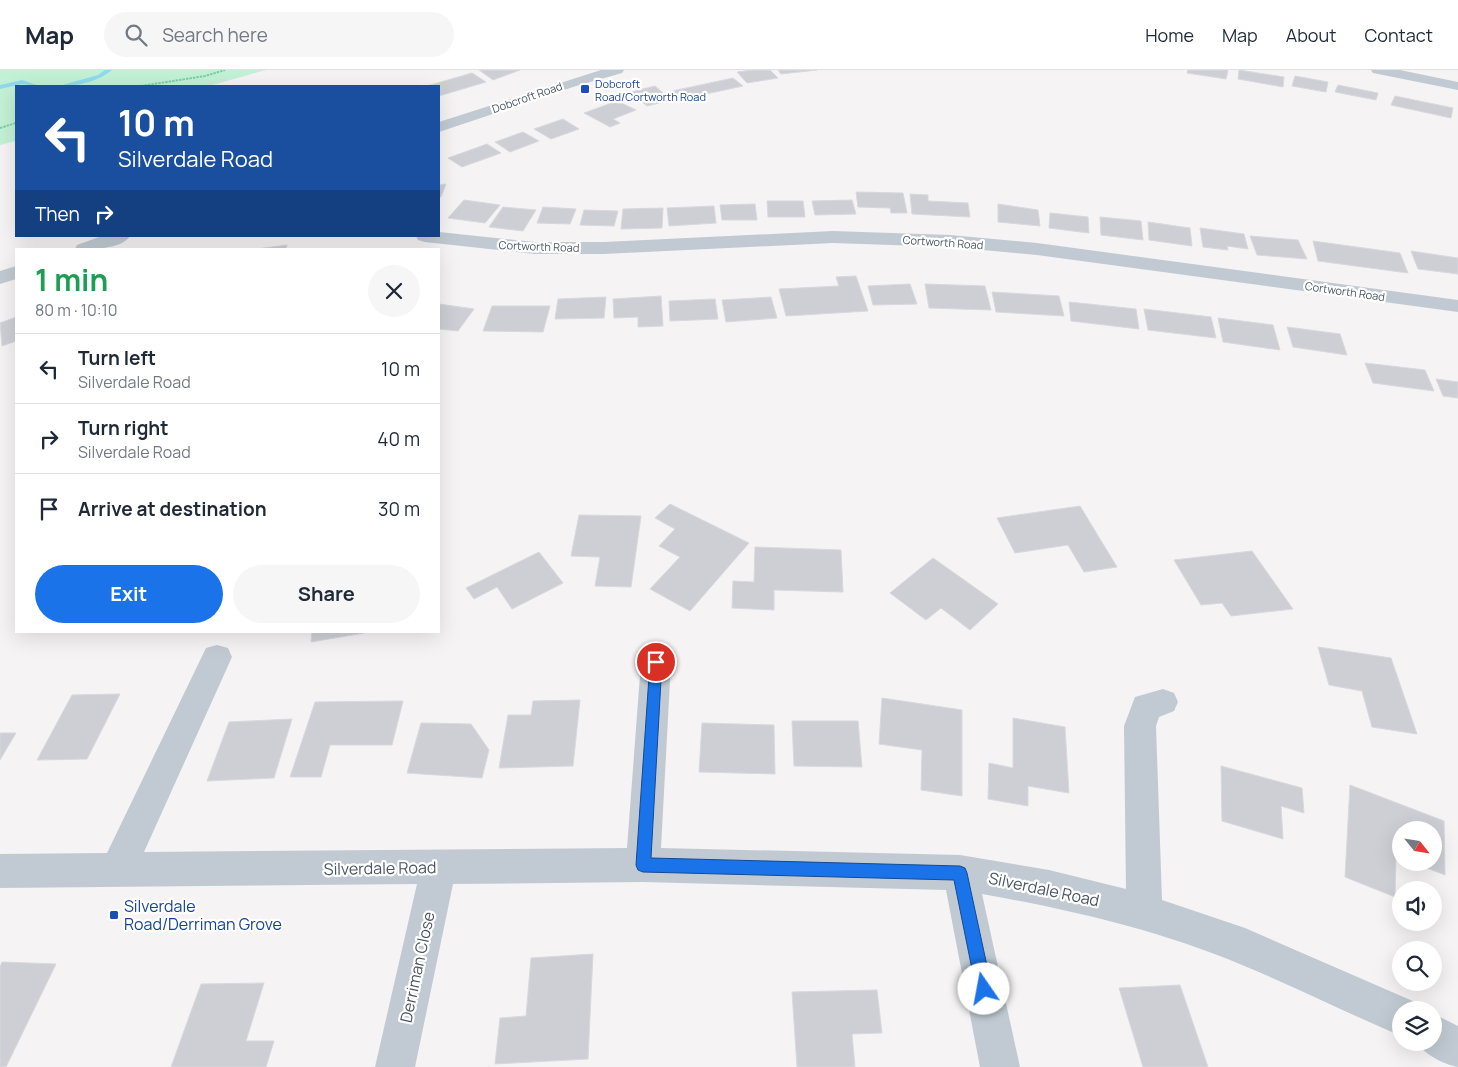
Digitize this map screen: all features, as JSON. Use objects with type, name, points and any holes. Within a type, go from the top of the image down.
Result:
[{"type":"street","name":"Dobcroft Road","points":[[440,127],[571,83],[617,70]]},
{"type":"street","points":[[1378,70],[1458,86]]},
{"type":"street","points":[[87,248],[118,237]]},
{"type":"street","name":"Cortworth Road","points":[[434,237],[535,248],[604,248],[833,237],[950,241],[1037,249],[1458,306]]},
{"type":"street","points":[[0,278],[15,272]]},
{"type":"street","points":[[117,870],[217,656]]},
{"type":"street","points":[[643,865],[656,662]]},
{"type":"street","points":[[1144,912],[1140,726],[1146,707],[1164,702]]},
{"type":"street","name":"Silverdale Road","points":[[0,871],[643,865],[960,873],[1050,888],[1144,912],[1245,947],[1392,1012]]},
{"type":"street","name":"Derriman Close","points":[[395,1067],[439,868]]},
{"type":"street","points":[[960,873],[1000,1067]]},
{"type":"street","points":[[1442,1039],[1458,1048]]},
{"type":"path","points":[[147,85],[205,76],[225,70]]},
{"type":"path","points":[[0,128],[15,123]]},
{"type":"green space","points":[[0,70],[266,70],[213,85],[15,85],[15,141],[0,145]]},
{"type":"building","points":[[479,70],[520,70],[493,80]]},
{"type":"building","points":[[770,70],[778,78],[747,83],[737,72]]},
{"type":"building","points":[[778,70],[817,70],[781,74]]},
{"type":"building","points":[[1188,70],[1228,70],[1226,79],[1187,73]]},
{"type":"building","points":[[1239,70],[1284,77],[1283,87],[1238,79]]},
{"type":"building","points":[[472,73],[486,82],[440,96],[440,85],[430,85]]},
{"type":"building","points":[[1295,76],[1328,82],[1326,92],[1292,86]]},
{"type":"building","points":[[733,78],[743,86],[678,100],[668,92]]},
{"type":"building","points":[[1338,85],[1378,93],[1376,100],[1335,92]]},
{"type":"building","points":[[655,86],[671,100],[647,106],[631,92]]},
{"type":"building","points":[[1395,96],[1453,108],[1451,118],[1391,105]]},
{"type":"building","points":[[617,101],[636,110],[613,119],[620,123],[610,127],[584,113]]},
{"type":"building","points":[[563,119],[579,129],[551,139],[534,129]]},
{"type":"building","points":[[523,132],[539,141],[510,152],[495,142]]},
{"type":"building","points":[[487,144],[501,153],[462,167],[448,158]]},
{"type":"building","points":[[446,184],[441,197],[440,197],[440,185]]},
{"type":"building","points":[[856,192],[903,193],[907,213],[891,213],[890,208],[858,207]]},
{"type":"building","points":[[910,194],[928,195],[928,201],[968,203],[970,217],[912,214]]},
{"type":"building","points":[[464,200],[500,205],[485,223],[448,218]]},
{"type":"building","points":[[852,200],[856,214],[815,215],[812,201]]},
{"type":"building","points":[[767,201],[803,201],[805,217],[768,217]]},
{"type":"building","points":[[755,204],[757,220],[722,220],[720,205]]},
{"type":"building","points":[[998,204],[1038,210],[1040,226],[998,222]]},
{"type":"building","points":[[714,206],[716,223],[669,226],[667,208]]},
{"type":"building","points":[[503,207],[536,210],[523,231],[489,227]]},
{"type":"building","points":[[543,207],[576,209],[570,224],[537,223]]},
{"type":"building","points":[[663,208],[662,228],[621,229],[623,209]]},
{"type":"building","points":[[584,210],[618,211],[614,226],[580,225]]},
{"type":"building","points":[[1050,213],[1088,217],[1089,233],[1049,228]]},
{"type":"building","points":[[1100,217],[1141,221],[1143,240],[1101,235]]},
{"type":"building","points":[[1148,222],[1190,228],[1192,246],[1149,240]]},
{"type":"building","points":[[1200,228],[1244,234],[1248,249],[1227,246],[1228,250],[1203,247]]},
{"type":"building","points":[[1250,236],[1298,240],[1307,259],[1257,255]]},
{"type":"building","points":[[1313,241],[1400,253],[1408,273],[1318,261]]},
{"type":"building","points":[[287,245],[286,248],[264,248]]},
{"type":"building","points":[[1411,251],[1458,258],[1458,274],[1418,269]]},
{"type":"building","points":[[856,276],[868,311],[786,316],[779,289],[839,286],[836,277]]},
{"type":"building","points":[[910,284],[917,304],[873,305],[868,286]]},
{"type":"building","points":[[925,284],[985,286],[991,310],[929,308]]},
{"type":"building","points":[[992,292],[1059,296],[1064,316],[996,312]]},
{"type":"building","points":[[661,296],[663,326],[638,327],[638,317],[614,318],[613,299]]},
{"type":"building","points":[[606,297],[604,318],[555,319],[558,299]]},
{"type":"building","points":[[771,297],[777,318],[726,322],[722,300]]},
{"type":"building","points":[[715,299],[718,319],[670,321],[669,301]]},
{"type":"building","points":[[1069,302],[1136,309],[1139,329],[1071,321]]},
{"type":"building","points":[[440,304],[474,309],[458,331],[440,329]]},
{"type":"building","points":[[492,306],[550,306],[543,332],[483,331]]},
{"type":"building","points":[[1144,309],[1211,317],[1216,338],[1148,330]]},
{"type":"building","points":[[15,317],[15,341],[2,346],[0,323]]},
{"type":"building","points":[[1218,318],[1273,325],[1280,350],[1223,342]]},
{"type":"building","points":[[1287,327],[1340,334],[1347,355],[1293,347]]},
{"type":"building","points":[[1365,363],[1425,370],[1434,391],[1373,383]]},
{"type":"building","points":[[1436,379],[1458,382],[1458,398],[1443,396]]},
{"type":"building","points":[[670,504],[749,543],[690,611],[650,589],[680,557],[659,546],[675,529],[655,518]]},
{"type":"building","points":[[1080,506],[1117,567],[1084,572],[1068,545],[1015,553],[997,518]]},
{"type":"building","points":[[579,515],[641,516],[631,587],[595,586],[600,557],[571,556]]},
{"type":"building","points":[[755,547],[841,550],[843,592],[774,590],[774,610],[732,608],[733,581],[754,582]]},
{"type":"building","points":[[1252,551],[1293,609],[1231,616],[1222,603],[1201,605],[1174,560]]},
{"type":"building","points":[[539,552],[563,583],[512,609],[497,587],[474,599],[466,588]]},
{"type":"building","points":[[933,558],[998,604],[970,630],[941,608],[926,620],[890,593]]},
{"type":"building","points":[[312,633],[364,633],[311,642]]},
{"type":"building","points":[[1318,647],[1391,658],[1417,734],[1372,727],[1362,691],[1329,685]]},
{"type":"building","points":[[120,694],[87,759],[37,760],[72,695]]},
{"type":"building","points":[[882,698],[962,710],[962,796],[921,790],[922,750],[879,744]]},
{"type":"building","points":[[580,700],[573,766],[499,768],[508,715],[531,715],[533,701]]},
{"type":"building","points":[[403,701],[392,745],[330,745],[321,777],[290,777],[315,702]]},
{"type":"building","points":[[1013,718],[1065,727],[1069,793],[1028,786],[1028,806],[988,799],[989,763],[1013,768]]},
{"type":"building","points":[[292,719],[274,778],[207,781],[229,722]]},
{"type":"building","points":[[792,721],[858,721],[862,767],[794,766]]},
{"type":"building","points":[[421,723],[471,724],[489,750],[482,778],[407,773]]},
{"type":"building","points":[[702,723],[774,725],[775,774],[699,772]]},
{"type":"building","points":[[0,733],[16,733],[0,760]]},
{"type":"building","points":[[1221,766],[1302,788],[1304,813],[1281,806],[1283,839],[1222,821]]},
{"type":"building","points":[[1350,785],[1444,821],[1445,875],[1435,871],[1442,871],[1442,821],[1392,821],[1392,871],[1396,871],[1395,881],[1392,881],[1392,896],[1345,877]]},
{"type":"building","points":[[593,954],[588,1059],[495,1064],[500,1018],[526,1016],[531,958]]},
{"type":"building","points":[[2,962],[56,964],[6,1067],[0,1067],[0,967]]},
{"type":"building","points":[[264,983],[246,1041],[274,1041],[266,1067],[171,1067],[201,984]]},
{"type":"building","points":[[1180,985],[1208,1067],[1143,1067],[1119,988]]},
{"type":"building","points":[[877,990],[882,1033],[852,1034],[855,1067],[797,1067],[792,992]]},
{"type":"waterway","points":[[66,85],[100,76],[109,70]]},
{"type":"waterway","points":[[0,87],[22,82],[32,85]]},
{"type":"place","name":"Dobcroft Road/Cortworth Road","points":[[585,89]]},
{"type":"place","name":"Silverdale Road/Derriman Grove","points":[[114,915]]},
{"type":"route","points":[[656,662],[643,865],[960,873],[984,989]]}]
